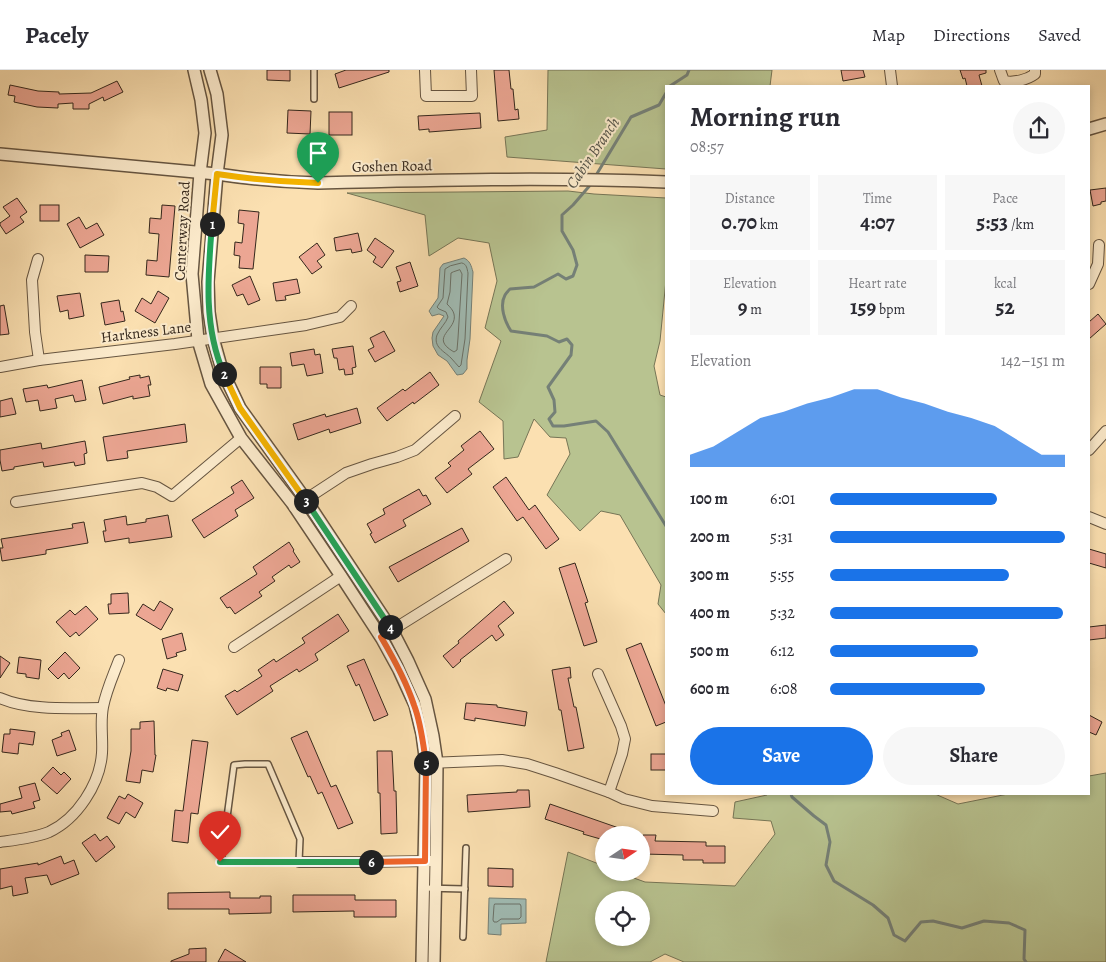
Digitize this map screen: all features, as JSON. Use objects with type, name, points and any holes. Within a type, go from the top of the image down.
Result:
[{"type":"street","name":"Centerway Road","points":[[194,70],[202,100],[205,133],[192,274],[198,340],[211,384],[242,438],[294,507],[381,637],[399,670],[415,706],[431,763]]},
{"type":"street","name":"Centerway Road","points":[[210,70],[217,94],[222,135],[208,282],[209,312],[213,338],[222,370],[240,408],[306,500],[392,630],[425,700],[433,736],[430,888],[434,962]]},
{"type":"street","points":[[425,70],[426,96],[472,96],[471,70]]},
{"type":"street","points":[[890,70],[892,85]]},
{"type":"street","points":[[1000,70],[1004,81],[1011,82],[1031,77],[1035,74],[1035,70]]},
{"type":"street","points":[[1090,129],[1106,124]]},
{"type":"street","name":"Goshen Road","points":[[0,154],[200,172],[256,179],[318,183],[487,178],[608,179],[665,182]]},
{"type":"street","points":[[1090,282],[1098,264],[1099,245]]},
{"type":"street","points":[[38,259],[32,280],[35,332],[39,360]]},
{"type":"street","name":"Harkness Lane","points":[[0,367],[39,360],[175,344],[322,322],[340,317],[351,306]]},
{"type":"street","points":[[294,507],[346,473],[415,450],[455,416]]},
{"type":"street","points":[[1090,449],[1106,431]]},
{"type":"street","points":[[16,502],[142,482],[157,487],[172,496],[242,438]]},
{"type":"street","points":[[1090,517],[1106,524]]},
{"type":"street","points":[[381,637],[506,559]]},
{"type":"street","points":[[234,647],[341,576]]},
{"type":"street","points":[[0,842],[19,840],[49,832],[68,819],[88,796],[96,782],[102,755],[102,708],[119,660]]},
{"type":"street","points":[[598,674],[625,739],[609,792]]},
{"type":"street","points":[[0,698],[34,707],[102,708]]},
{"type":"street","points":[[431,763],[502,760],[526,764],[609,792],[624,799],[652,806],[713,811]]},
{"type":"street","points":[[299,862],[430,861]]},
{"type":"street","name":"Centerway Road","points":[[422,962],[430,888]]},
{"type":"lane","points":[[314,70],[314,99]]},
{"type":"lane","points":[[268,764],[300,839],[299,862],[220,862],[234,765],[268,764]]},
{"type":"lane","points":[[463,937],[466,848]]},
{"type":"lane","points":[[430,888],[465,889]]},
{"type":"green space","points":[[548,70],[772,70],[770,85],[665,85],[665,169],[507,157],[505,137],[547,130]]},
{"type":"green space","points":[[568,191],[665,198],[665,290],[660,341],[654,366],[660,395],[665,397],[665,613],[658,604],[661,585],[620,515],[601,511],[580,531],[547,495],[570,454],[566,438],[550,437],[534,419],[518,457],[504,459],[503,421],[479,402],[501,341],[485,328],[497,281],[489,243],[458,238],[429,256],[425,215],[347,193]]},
{"type":"green space","points":[[1106,773],[1106,962],[684,962],[665,954],[650,962],[546,962],[568,852],[595,862],[595,881],[642,881],[735,886],[775,834],[771,821],[733,818],[735,802],[767,795],[937,795],[958,804],[1003,795],[1090,795],[1090,776]]},
{"type":"water","points":[[464,258],[468,260],[473,272],[470,339],[467,369],[463,374],[457,375],[447,361],[438,355],[433,346],[433,332],[444,316],[439,314],[432,316],[429,311],[438,298],[440,268],[443,264]]},
{"type":"water","points":[[489,898],[526,899],[526,923],[501,924],[501,935],[488,934]]},
{"type":"building","points":[[267,70],[290,70],[290,81],[267,80]]},
{"type":"building","points":[[346,70],[389,70],[389,72],[339,88],[335,74]]},
{"type":"building","points":[[494,70],[509,70],[515,110],[518,109],[519,119],[498,121]]},
{"type":"building","points":[[841,70],[863,70],[865,77],[843,81]]},
{"type":"building","points":[[960,70],[986,70],[986,73],[979,75],[982,85],[967,85],[965,78],[963,79]]},
{"type":"building","points":[[117,81],[123,92],[104,101],[103,97],[89,104],[89,109],[73,109],[73,103],[58,104],[58,108],[37,107],[14,102],[15,96],[8,95],[10,85],[38,91],[59,92],[59,94],[91,93]]},
{"type":"building","points":[[288,110],[311,111],[310,134],[287,133]]},
{"type":"building","points":[[329,112],[352,112],[352,135],[329,135]]},
{"type":"building","points":[[480,113],[481,128],[429,132],[429,129],[419,130],[418,116]]},
{"type":"building","points":[[1106,188],[1106,201],[1093,206],[1090,190]]},
{"type":"building","points":[[17,198],[27,212],[20,217],[24,222],[6,234],[0,223],[10,216],[3,207]]},
{"type":"building","points":[[40,205],[59,205],[59,221],[40,221]]},
{"type":"building","points":[[162,205],[175,206],[169,277],[146,275],[147,260],[157,261],[159,234],[149,233],[150,218],[161,219]]},
{"type":"building","points":[[239,210],[259,212],[253,269],[239,268],[240,256],[234,255],[235,242],[242,243],[244,224],[238,223]]},
{"type":"building","points":[[79,217],[86,229],[97,223],[104,235],[80,248],[67,224]]},
{"type":"building","points":[[358,233],[362,251],[352,253],[351,249],[336,251],[334,238]]},
{"type":"building","points":[[375,238],[394,251],[382,268],[373,262],[376,257],[367,250]]},
{"type":"building","points":[[317,243],[325,255],[317,261],[322,267],[312,274],[299,257]]},
{"type":"building","points":[[85,255],[109,256],[108,272],[85,272]]},
{"type":"building","points":[[410,262],[418,286],[400,292],[397,282],[401,281],[396,267]]},
{"type":"building","points":[[250,276],[260,300],[248,305],[243,294],[237,296],[232,285]]},
{"type":"building","points":[[297,279],[300,293],[285,296],[286,300],[276,301],[273,283]]},
{"type":"building","points":[[158,291],[169,298],[155,323],[135,311],[142,298],[151,304]]},
{"type":"building","points":[[80,293],[84,316],[69,319],[68,310],[60,312],[57,296]]},
{"type":"building","points":[[119,300],[125,321],[105,325],[101,303]]},
{"type":"building","points":[[4,305],[9,334],[0,335],[0,306]]},
{"type":"building","points":[[1098,314],[1106,324],[1090,338],[1090,321]]},
{"type":"building","points":[[384,331],[395,351],[375,362],[368,350],[374,347],[370,338]]},
{"type":"building","points":[[353,346],[356,367],[352,368],[353,374],[345,375],[344,369],[339,370],[337,358],[334,358],[332,349]]},
{"type":"building","points":[[314,349],[315,355],[320,354],[323,373],[307,376],[304,364],[292,366],[290,353]]},
{"type":"building","points":[[260,367],[281,367],[281,388],[267,388],[267,384],[260,384]]},
{"type":"building","points":[[430,372],[439,385],[387,421],[377,408],[403,389],[405,391]]},
{"type":"building","points":[[140,375],[140,378],[149,376],[151,385],[148,385],[150,396],[133,399],[133,396],[103,404],[99,387]]},
{"type":"building","points":[[82,380],[86,400],[75,402],[73,395],[55,399],[57,408],[40,411],[38,400],[26,402],[23,389],[47,385],[48,388]]},
{"type":"building","points":[[12,398],[16,414],[0,417],[0,401]]},
{"type":"building","points":[[357,408],[361,423],[330,433],[329,429],[298,440],[293,424],[325,414],[326,417]]},
{"type":"building","points":[[185,424],[187,442],[127,451],[128,458],[107,461],[103,437]]},
{"type":"building","points":[[480,431],[494,449],[468,469],[472,474],[447,493],[435,478],[451,466],[448,463],[464,450],[461,446]]},
{"type":"building","points":[[85,441],[87,453],[84,454],[85,464],[75,466],[74,462],[44,467],[43,462],[2,471],[0,450],[41,443],[42,449]]},
{"type":"building","points":[[506,477],[529,510],[535,505],[559,539],[546,549],[523,517],[517,521],[493,487]]},
{"type":"building","points":[[242,480],[254,498],[235,510],[238,516],[204,538],[192,520],[234,493],[231,487]]},
{"type":"building","points":[[419,489],[423,496],[426,495],[431,504],[403,520],[406,526],[375,543],[367,524],[385,514],[383,509]]},
{"type":"building","points":[[168,515],[172,537],[129,543],[129,538],[105,542],[104,520],[126,516],[127,525],[146,522],[146,519]]},
{"type":"building","points":[[84,522],[88,543],[46,550],[46,554],[2,561],[0,548],[3,548],[1,539],[73,528],[72,524]]},
{"type":"building","points":[[462,528],[469,541],[398,582],[389,567]]},
{"type":"building","points":[[289,542],[300,562],[291,568],[289,565],[272,577],[275,581],[259,592],[262,596],[235,614],[230,607],[227,608],[220,598],[257,574],[253,567]]},
{"type":"building","points":[[1090,549],[1106,554],[1106,568],[1090,563]]},
{"type":"building","points":[[575,563],[588,602],[585,603],[597,642],[584,646],[559,568]]},
{"type":"building","points":[[128,593],[129,613],[109,614],[108,604],[111,604],[111,594]]},
{"type":"building","points":[[160,601],[173,609],[161,630],[136,615],[143,604],[154,611]]},
{"type":"building","points":[[504,601],[514,613],[498,626],[504,635],[496,641],[492,635],[460,660],[453,668],[443,656]]},
{"type":"building","points":[[86,606],[98,619],[79,636],[76,632],[70,637],[56,622],[70,610],[75,615]]},
{"type":"building","points":[[338,614],[349,631],[315,654],[318,660],[299,672],[297,669],[270,686],[273,691],[237,715],[225,696],[235,690],[237,692],[262,676],[258,670],[274,659],[276,662],[305,643],[302,638]]},
{"type":"building","points":[[1106,625],[1106,638],[1090,640],[1090,627]]},
{"type":"building","points":[[182,633],[186,650],[176,653],[177,656],[167,659],[162,639]]},
{"type":"building","points":[[641,643],[665,703],[665,722],[656,726],[626,649]]},
{"type":"building","points":[[65,652],[80,668],[69,679],[64,673],[58,679],[48,669]]},
{"type":"building","points":[[0,656],[10,663],[0,678]]},
{"type":"building","points":[[19,657],[41,660],[39,679],[17,673]]},
{"type":"building","points":[[364,659],[388,715],[374,721],[359,684],[356,686],[347,666]]},
{"type":"building","points":[[570,667],[571,678],[568,678],[584,748],[568,751],[552,670]]},
{"type":"building","points":[[163,669],[183,675],[178,691],[167,688],[166,691],[157,688]]},
{"type":"building","points":[[466,703],[497,705],[497,707],[527,712],[525,726],[475,718],[475,721],[464,719]]},
{"type":"building","points":[[1090,716],[1102,722],[1096,735],[1090,732]]},
{"type":"building","points":[[154,721],[156,755],[153,772],[142,770],[140,783],[126,781],[131,751],[131,729],[140,729],[140,722]]},
{"type":"building","points":[[10,729],[35,732],[33,745],[19,743],[18,754],[2,752],[4,734],[10,734]]},
{"type":"building","points":[[69,730],[76,750],[57,756],[52,740],[62,736],[61,733]]},
{"type":"building","points":[[307,731],[331,787],[336,785],[353,823],[338,829],[322,792],[318,794],[310,776],[308,777],[291,738]]},
{"type":"building","points":[[192,740],[208,742],[198,814],[191,813],[188,843],[172,841],[175,810],[183,811]]},
{"type":"building","points":[[377,751],[392,751],[394,791],[396,791],[397,833],[381,834]]},
{"type":"building","points":[[651,754],[665,754],[665,770],[651,770]]},
{"type":"building","points":[[53,767],[61,775],[64,772],[71,779],[57,794],[41,780]]},
{"type":"building","points":[[35,783],[40,800],[33,802],[35,808],[12,814],[11,811],[0,812],[0,804],[22,798],[19,787]]},
{"type":"building","points":[[517,790],[529,790],[530,807],[468,812],[467,795],[517,792]]},
{"type":"building","points":[[128,794],[143,803],[135,818],[126,812],[119,824],[107,818],[119,796],[125,799]]},
{"type":"building","points":[[550,804],[613,826],[595,826],[595,837],[545,819]]},
{"type":"building","points":[[95,834],[100,841],[107,836],[115,847],[96,862],[82,843]]},
{"type":"building","points":[[650,835],[656,835],[655,841],[706,842],[706,846],[725,846],[725,863],[703,863],[703,860],[683,860],[683,855],[650,854]]},
{"type":"building","points":[[61,856],[64,864],[74,860],[79,874],[51,885],[47,875],[25,878],[28,893],[13,896],[12,886],[0,889],[0,869],[38,863],[38,865]]},
{"type":"building","points":[[488,868],[513,869],[513,887],[488,886]]},
{"type":"building","points":[[230,892],[230,898],[271,896],[271,913],[229,914],[229,909],[168,909],[168,893]]},
{"type":"building","points":[[293,895],[355,895],[355,900],[396,900],[396,917],[354,917],[354,911],[293,912]]},
{"type":"building","points":[[206,948],[206,962],[171,962],[189,954],[189,949]]},
{"type":"building","points":[[225,949],[246,962],[218,962]]},
{"type":"waterway","name":"Cabin Branch","points":[[672,85],[687,75],[689,70]]},
{"type":"waterway","name":"Cabin Branch","points":[[595,177],[631,117],[659,105],[665,95]]},
{"type":"waterway","name":"Cabin Branch","points":[[592,183],[562,215],[562,231],[573,250],[577,265],[573,276],[566,279],[558,274],[534,287],[510,289],[503,299],[504,314],[511,331],[547,336],[559,342],[567,339],[572,345],[571,355],[548,387],[554,400],[555,412],[549,419],[553,426],[596,421],[608,432],[665,524]]},
{"type":"waterway","name":"Cabin Branch","points":[[791,795],[826,825],[830,842],[826,865],[834,881],[873,905],[888,918],[894,935],[905,941],[921,922],[933,921],[962,928],[984,921],[1009,923],[1025,930],[1024,959],[1026,962]]},
{"type":"route","points":[[220,862],[425,861],[426,763],[422,734],[415,706],[399,670],[381,637],[392,630],[306,500],[240,408],[222,370],[213,338],[209,312],[208,282],[217,174],[318,183]]}]
